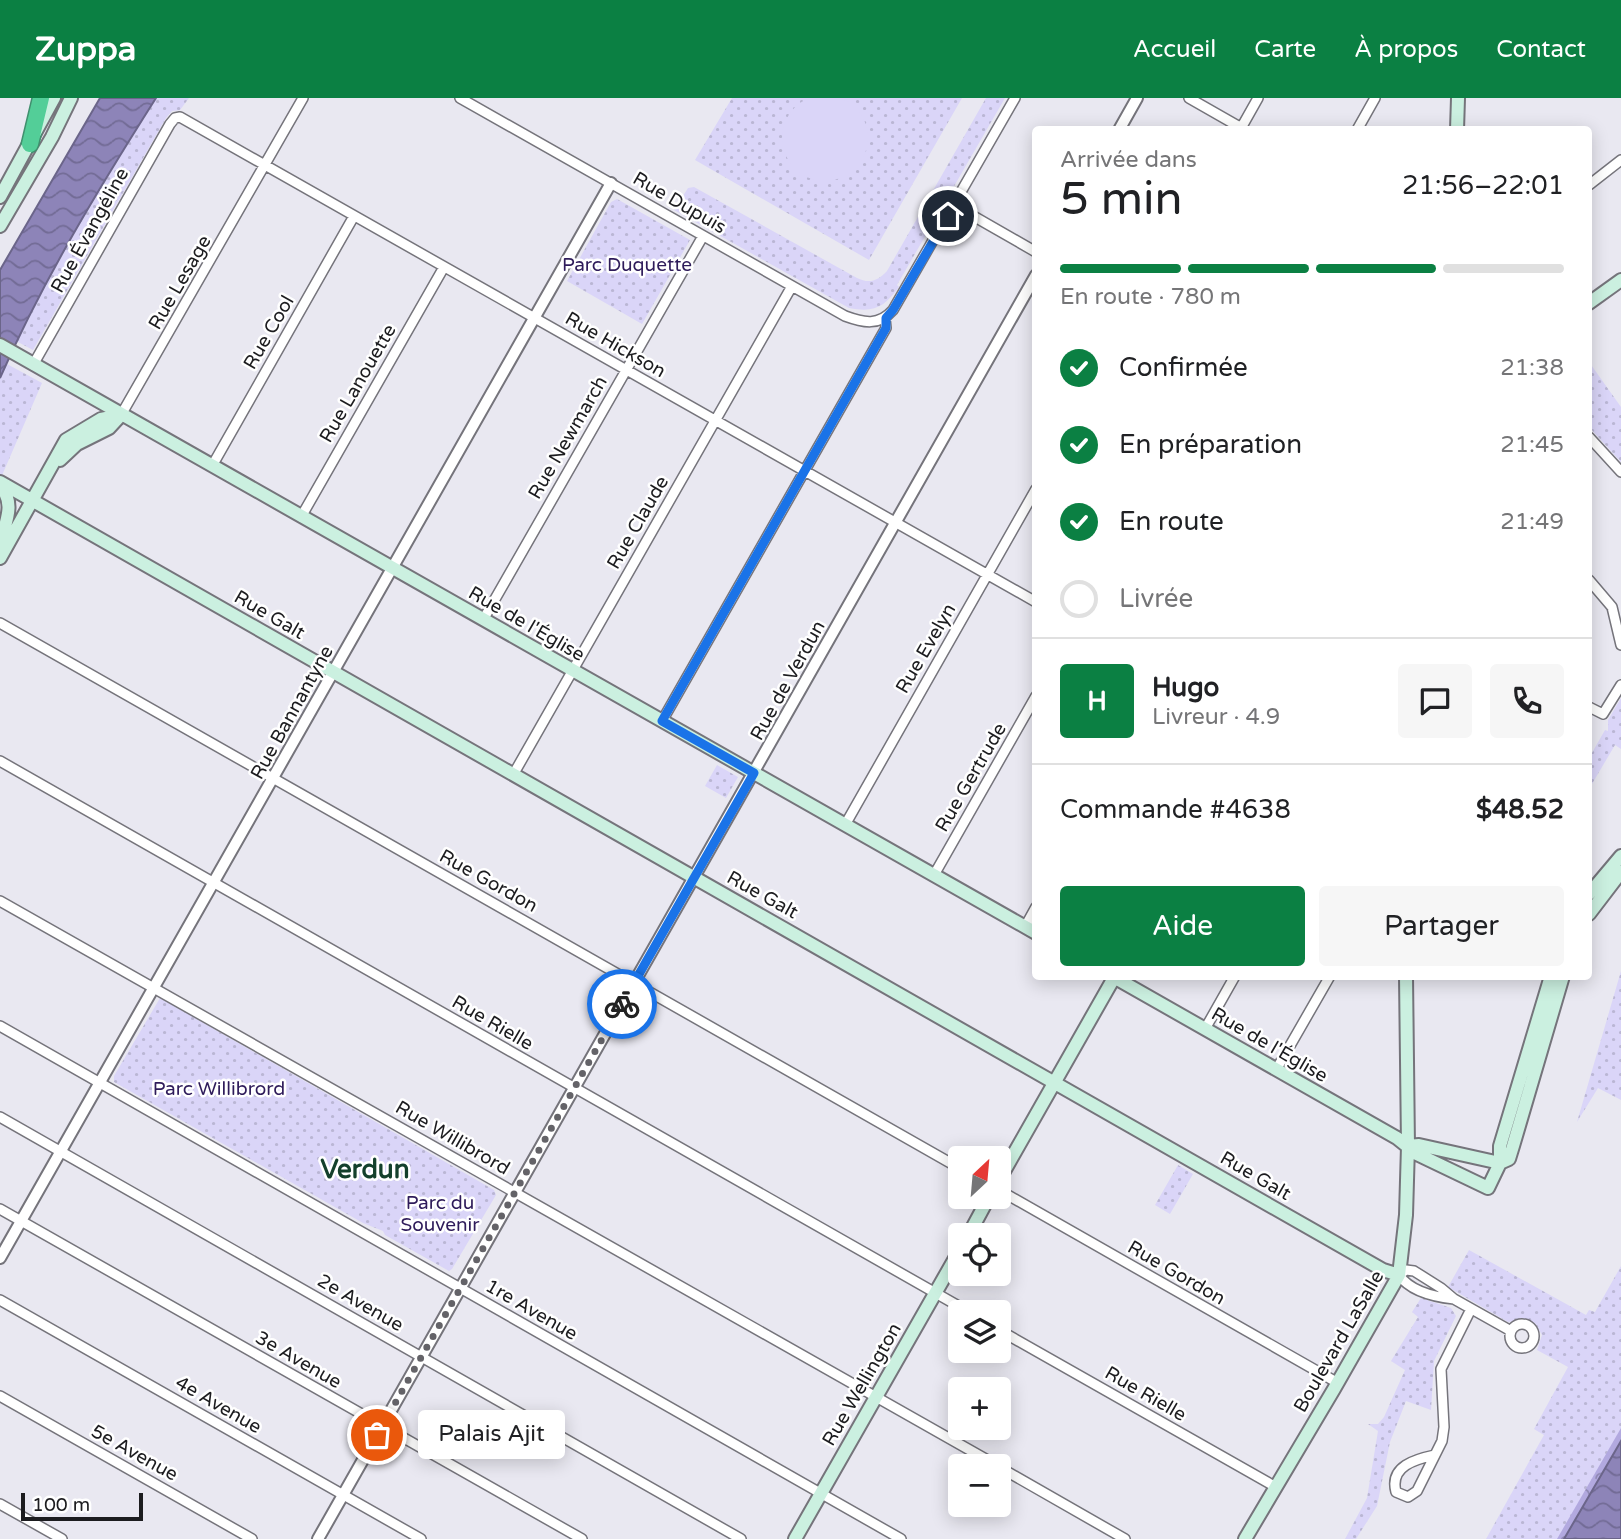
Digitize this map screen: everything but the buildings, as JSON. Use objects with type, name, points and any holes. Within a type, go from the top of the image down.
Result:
[{"type":"highway","points":[[30,144],[41,98]]},
{"type":"main road","points":[[0,197],[54,98]]},
{"type":"main road","points":[[0,226],[52,137],[71,98]]},
{"type":"main road","points":[[1457,126],[1458,98]]},
{"type":"main road","points":[[1592,301],[1621,280]]},
{"type":"main road","name":"Rue de l'Église","points":[[0,345],[1030,930]]},
{"type":"main road","points":[[0,558],[51,470],[76,443],[109,428],[121,415]]},
{"type":"main road","points":[[0,484],[10,508],[0,545]]},
{"type":"main road","name":"Rue Galt","points":[[0,484],[33,500],[332,673],[1383,1270],[1399,1275]]},
{"type":"main road","points":[[1592,890],[1621,856]]},
{"type":"main road","points":[[1592,910],[1621,872]]},
{"type":"main road","points":[[1012,1157],[1112,980]]},
{"type":"main road","name":"Rue de l'Église","points":[[1119,980],[1418,1154],[1488,1188],[1500,1163],[1419,1145],[1408,1146]]},
{"type":"main road","name":"Boulevard LaSalle","points":[[1245,1539],[1399,1275],[1406,1216],[1408,1146],[1406,980]]},
{"type":"main road","points":[[1526,1083],[1550,980]]},
{"type":"main road","points":[[1500,1163],[1509,1158],[1514,1123],[1562,980]]},
{"type":"main road","name":"Rue Wellington","points":[[795,1539],[948,1270]]},
{"type":"street","points":[[265,165],[303,98]]},
{"type":"street","name":"Rue Dupuis","points":[[460,98],[856,320],[875,323],[886,318]]},
{"type":"street","points":[[662,721],[886,328],[886,318],[1015,98]]},
{"type":"street","points":[[1121,126],[1137,98]]},
{"type":"street","points":[[1189,98],[1237,126]]},
{"type":"street","points":[[1244,126],[1258,98]]},
{"type":"street","points":[[1359,126],[1375,98]]},
{"type":"street","name":"Rue Hickson","points":[[178,116],[1032,600]]},
{"type":"street","name":"Rue Évangéline","points":[[33,365],[170,124],[178,116]]},
{"type":"street","points":[[1592,183],[1621,160]]},
{"type":"street","name":"Rue Lesage","points":[[121,415],[265,165]]},
{"type":"street","name":"Rue Bannantyne","points":[[0,1258],[611,183]]},
{"type":"street","points":[[954,205],[1032,250]]},
{"type":"street","name":"Rue Cool","points":[[212,466],[354,216]]},
{"type":"street","name":"Rue Newmarch","points":[[483,620],[703,236]]},
{"type":"street","name":"Rue Lanouette","points":[[301,517],[444,267]]},
{"type":"street","name":"Rue de Verdun","points":[[318,1539],[1032,282]]},
{"type":"street","name":"Rue Claude","points":[[513,775],[792,286]]},
{"type":"street","points":[[1592,440],[1621,472]]},
{"type":"street","name":"Rue Evelyn","points":[[845,825],[1032,496]]},
{"type":"street","points":[[1592,584],[1612,607],[1621,645]]},
{"type":"street","name":"Rue Gordon","points":[[0,622],[948,1162]]},
{"type":"street","points":[[1592,708],[1603,714],[1621,685]]},
{"type":"street","name":"Rue Gertrude","points":[[934,875],[1032,703]]},
{"type":"street","name":"Rue Rielle","points":[[0,761],[948,1300]]},
{"type":"street","name":"Rue Willibrord","points":[[0,901],[976,1454]]},
{"type":"street","points":[[1205,1030],[1233,980]]},
{"type":"street","points":[[1276,1070],[1328,980]]},
{"type":"street","name":"1re Avenue","points":[[0,1026],[901,1539]]},
{"type":"street","name":"2e Avenue","points":[[0,1117],[741,1539]]},
{"type":"street","name":"Rue Gordon","points":[[1012,1197],[1338,1383]]},
{"type":"street","name":"3e Avenue","points":[[0,1209],[582,1539]]},
{"type":"street","name":"Rue Galt","points":[[1454,1299],[1430,1294],[1409,1285],[1399,1275],[1406,1270],[1414,1271],[1435,1283],[1454,1299],[1511,1331]]},
{"type":"street","name":"4e Avenue","points":[[0,1300],[421,1539]]},
{"type":"street","points":[[1435,1455],[1415,1459],[1403,1466],[1395,1483],[1396,1492],[1408,1497],[1417,1491],[1435,1455],[1444,1435],[1441,1369],[1471,1309]]},
{"type":"street","name":"Rue Rielle","points":[[1011,1337],[1276,1487]]},
{"type":"street","name":"5e Avenue","points":[[0,1396],[252,1539]]},
{"type":"street","name":"Rue Willibrord","points":[[1011,1474],[1125,1539]]},
{"type":"street","points":[[0,1504],[62,1539]]},
{"type":"green space","points":[[825,95],[849,102],[861,114],[868,138],[861,162],[849,174],[825,181],[801,174],[789,162],[782,138],[789,114],[801,102]]},
{"type":"green space","points":[[156,98],[189,98],[180,110],[172,111],[166,118],[33,350],[16,341],[74,232]]},
{"type":"green space","points":[[732,98],[962,98],[869,260],[695,160]]},
{"type":"green space","points":[[986,98],[1005,98],[897,285],[899,287],[878,307],[866,310],[849,308],[674,210],[688,188],[694,187],[857,278],[873,281],[887,271]]},
{"type":"green space","name":"Parc Duquette","points":[[617,199],[690,240],[642,324],[567,281],[611,202]]},
{"type":"green space","points":[[7,364],[42,383],[0,480],[0,378]]},
{"type":"green space","points":[[1592,366],[1621,407],[1621,462],[1592,430]]},
{"type":"green space","points":[[1621,698],[1621,749],[1615,745],[1592,784],[1592,753],[1605,730],[1608,731],[1608,720]]},
{"type":"green space","points":[[717,765],[738,777],[726,798],[705,786]]},
{"type":"green space","points":[[1621,971],[1621,1100],[1598,1088],[1577,1122]]},
{"type":"green space","points":[[160,998],[494,1190],[496,1195],[452,1269],[449,1271],[385,1235],[383,1231],[363,1223],[114,1082],[114,1076]]},
{"type":"green space","points":[[1178,1165],[1193,1174],[1170,1214],[1155,1205]]},
{"type":"green space","points":[[1469,1250],[1586,1315],[1589,1310],[1595,1312],[1621,1266],[1621,1441],[1563,1539],[1486,1539],[1544,1435],[1534,1429],[1568,1367],[1537,1350],[1542,1335],[1535,1323],[1521,1320],[1508,1322],[1448,1287]]},
{"type":"green space","points":[[1421,1298],[1451,1308],[1456,1316],[1434,1361],[1431,1410],[1406,1401],[1390,1442],[1377,1506],[1356,1539],[1345,1539],[1367,1498],[1378,1431],[1368,1424],[1378,1424],[1384,1417],[1405,1370],[1391,1361],[1418,1317],[1412,1312]]},
{"type":"green space","points":[[1621,1428],[1621,1441],[1564,1539],[1557,1539]]},
{"type":"water","points":[[100,98],[156,98],[73,235],[34,306],[0,378],[0,270]]},
{"type":"water","points":[[1621,1441],[1621,1539],[1564,1539]]},
{"type":"way so far","points":[[377,1435],[622,1004]]},
{"type":"place","name":"Palais Ajit","points":[[377,1435]]},
{"type":"district","name":"Verdun","points":[[365,1169]]},
{"type":"route","points":[[622,1004],[754,773],[662,721],[886,328],[886,318],[948,216]]},
{"type":"park label","name":"Parc Willibrord","points":[[219,1088]]},
{"type":"park label","name":"Parc du Souvenir","points":[[440,1213]]}]
